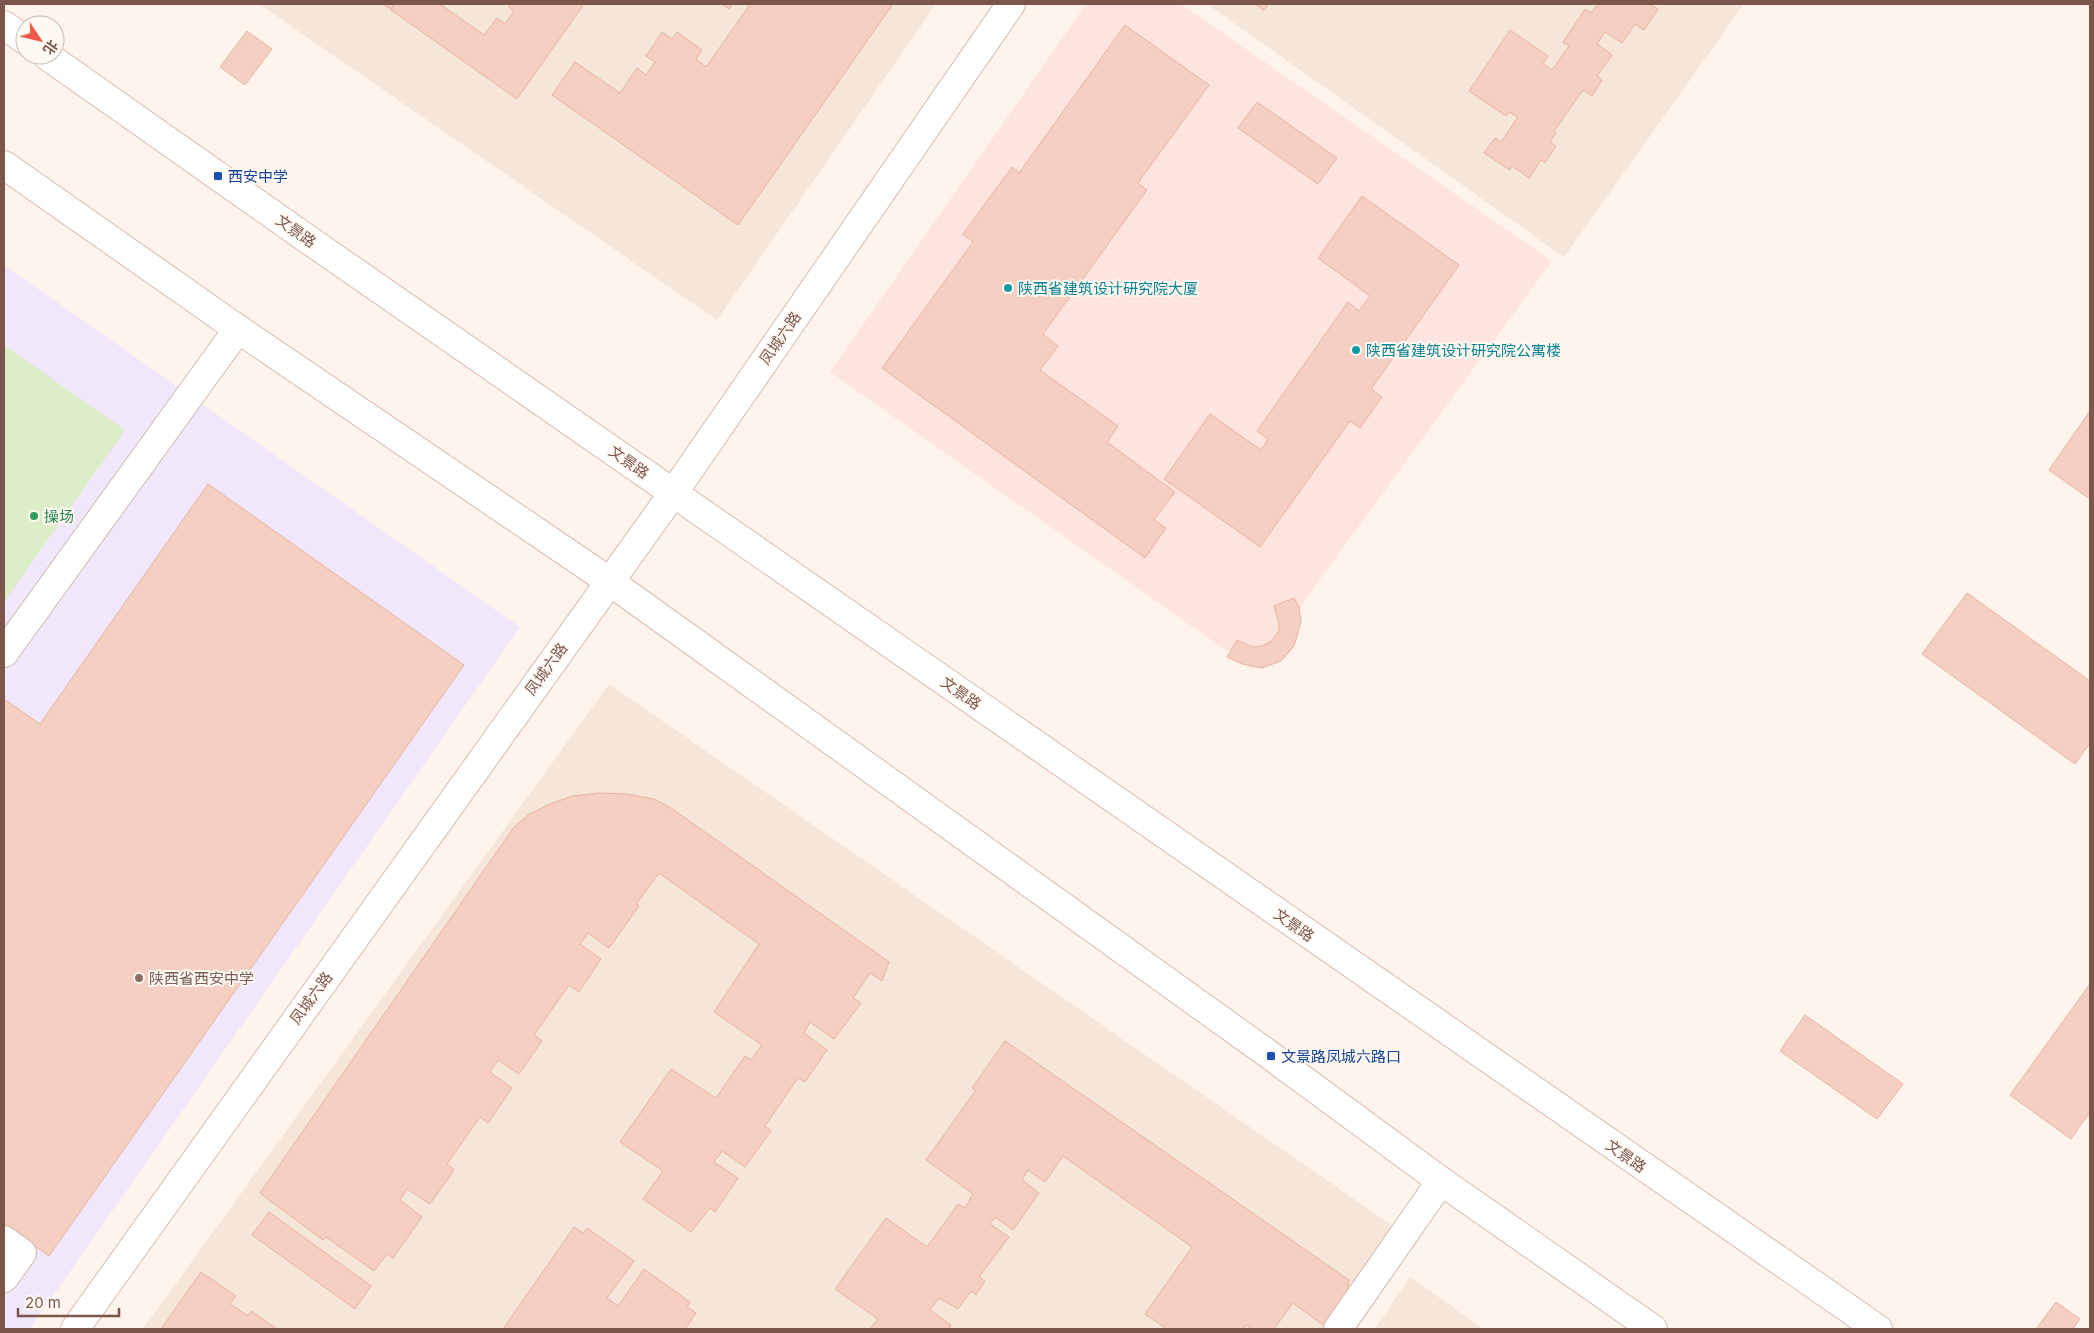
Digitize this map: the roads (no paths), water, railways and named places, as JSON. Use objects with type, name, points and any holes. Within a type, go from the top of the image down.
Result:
[{"type":"main road","name":"凤城六路","points":[[74,1329],[674,492],[1011,4]]},
{"type":"main road","points":[[4,25],[15,33]]},
{"type":"main road","name":"文景路","points":[[60,65],[306,238],[1878,1329]]},
{"type":"main road","points":[[4,164],[238,329],[609,581],[1271,1056],[1441,1181],[1653,1329]]},
{"type":"main road","points":[[4,653],[238,329]]},
{"type":"main road","points":[[1338,1329],[1441,1181]]},
{"type":"main road","points":[[4,1240],[22,1253],[4,1278]]},
{"type":"place","name":"西安中学","points":[[218,176]]},
{"type":"place","name":"陕西省建筑设计研究院大厦","points":[[1008,288]]},
{"type":"place","name":"陕西省建筑设计研究院公寓楼","points":[[1356,350]]},
{"type":"place","name":"操场","points":[[34,516]]},
{"type":"place","name":"陕西省西安中学","points":[[139,978]]},
{"type":"place","name":"文景路凤城六路口","points":[[1271,1056]]}]
